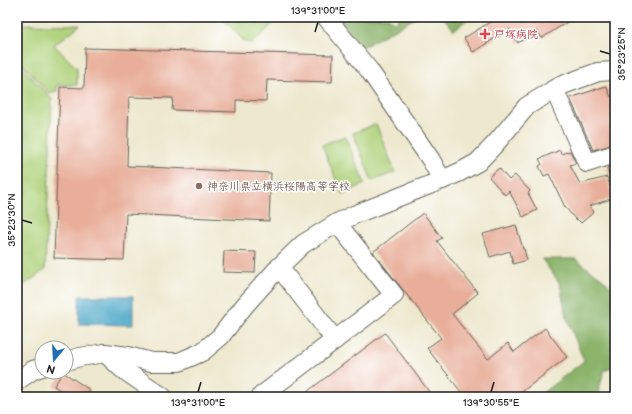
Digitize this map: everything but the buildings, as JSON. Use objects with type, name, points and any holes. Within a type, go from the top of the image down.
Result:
[{"type":"street","points":[[326,17],[369,70],[431,160],[442,180]]},
{"type":"street","points":[[74,359],[105,353],[128,356],[152,362],[179,362],[202,352],[220,337],[244,305],[302,244],[337,223],[356,214],[442,180],[478,162],[527,106],[554,89],[598,72],[615,71]]},
{"type":"street","points":[[554,89],[587,163],[615,154]]},
{"type":"street","points":[[261,396],[394,295],[337,223]]},
{"type":"street","points":[[279,267],[335,340]]},
{"type":"street","points":[[105,353],[122,368],[163,397]]},
{"type":"street","points":[[17,381],[34,370]]},
{"type":"green space","points":[[222,17],[280,17],[253,43],[245,42]]},
{"type":"green space","points":[[339,17],[389,17],[394,23],[400,17],[417,17],[359,49]]},
{"type":"green space","points":[[443,17],[470,17],[454,30]]},
{"type":"green space","points":[[17,24],[80,25],[54,45],[77,68],[77,85],[57,85],[57,91],[49,93],[17,58]]},
{"type":"green space","points":[[17,62],[52,99],[45,270],[17,290]]},
{"type":"green space","points":[[376,124],[395,172],[372,181],[353,133]]},
{"type":"green space","points":[[345,136],[365,184],[342,194],[322,145]]},
{"type":"green space","points":[[542,259],[575,259],[603,279],[615,291],[615,366],[604,371],[597,397],[537,397],[584,361],[566,316],[560,284]]},
{"type":"water","points":[[79,296],[133,296],[133,325],[79,324]]},
{"type":"place","name":"戸塚病院","points":[[485,34]]},
{"type":"place","name":"神奈川県立横浜桜陽高等学校","points":[[199,186]]}]
